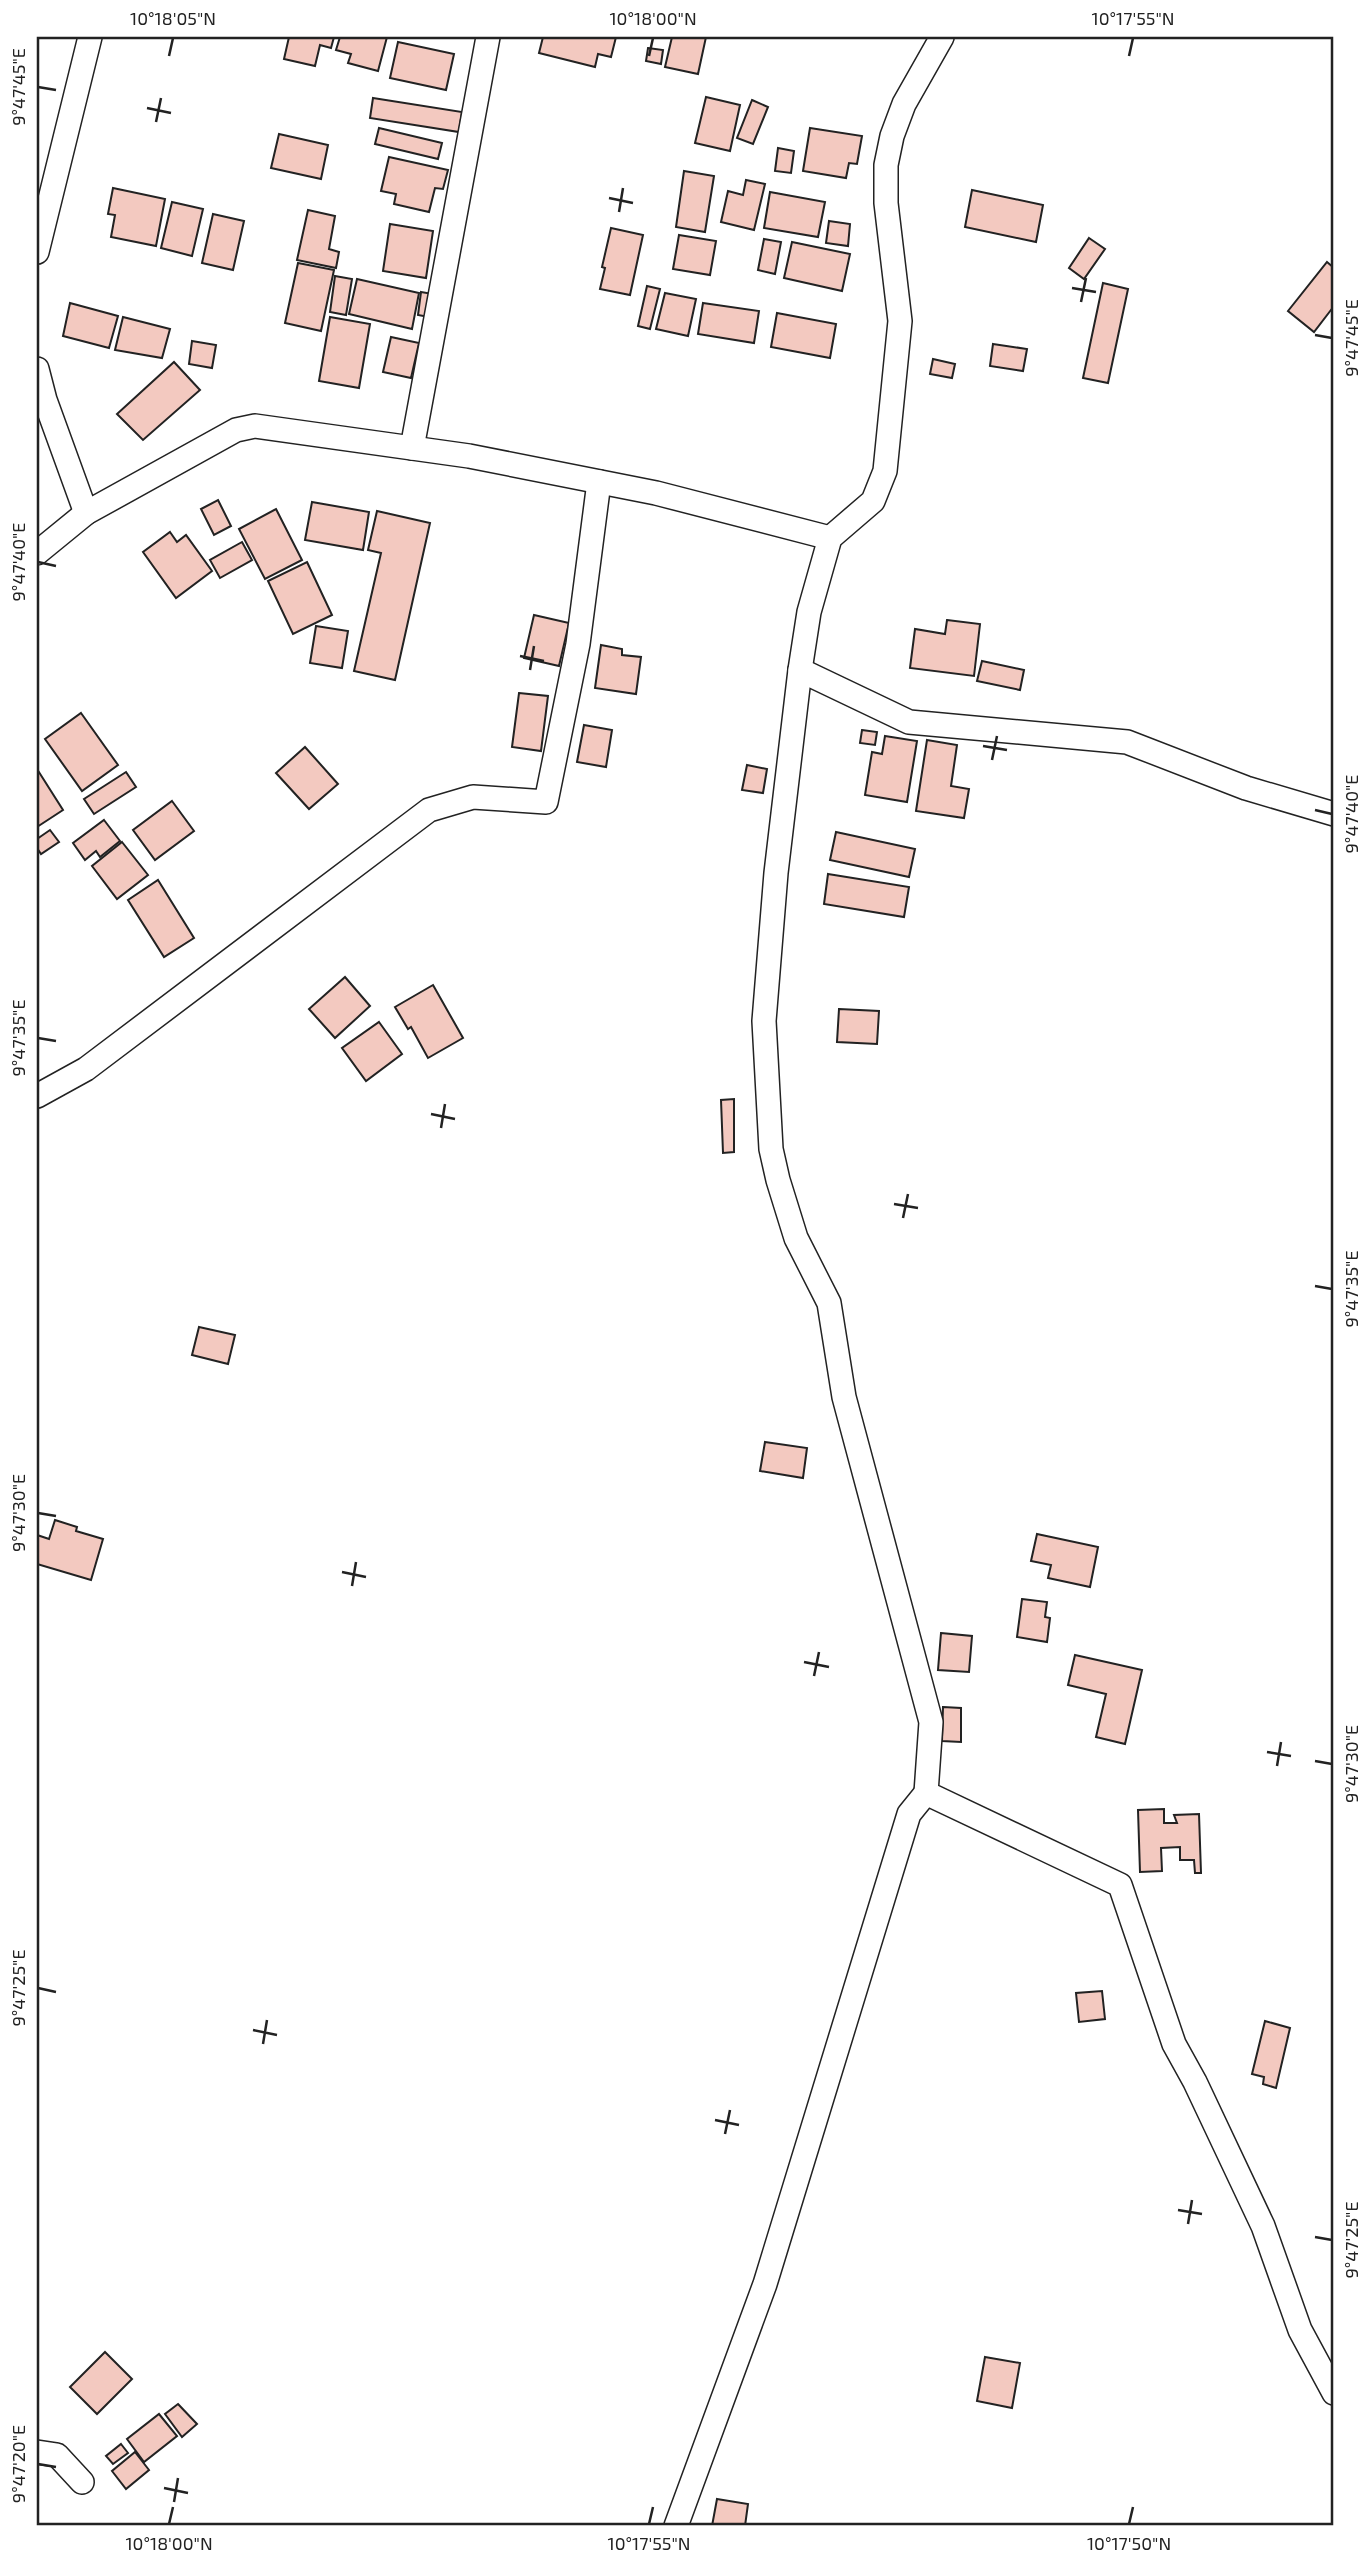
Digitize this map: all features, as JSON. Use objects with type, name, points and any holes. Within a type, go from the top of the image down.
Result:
[{"type":"street","points":[[37,252],[90,37]]},
{"type":"street","points":[[412,448],[488,37]]},
{"type":"street","points":[[676,2526],[765,2284],[909,1814],[926,1793],[931,1722],[844,1397],[830,1303],[796,1238],[778,1180],[771,1149],[764,1021],[776,873],[809,612],[830,538],[873,501],[885,471],[900,321],[886,202],[886,165],[892,135],[904,104],[942,37]]},
{"type":"street","points":[[37,369],[45,400],[86,513]]},
{"type":"street","points":[[37,553],[86,513],[246,427],[255,426],[469,456],[656,493],[830,538]]},
{"type":"street","points":[[37,1096],[86,1069],[429,810],[473,797],[545,802],[578,644],[599,482]]},
{"type":"street","points":[[800,670],[909,722],[1127,742],[1246,788],[1334,814]]},
{"type":"street","points":[[926,1793],[1120,1885],[1174,2044],[1200,2092],[1263,2225],[1300,2330],[1334,2392]]},
{"type":"street","points":[[37,2452],[57,2455],[82,2482]]},
{"type":"building","points":[[289,37],[334,37],[331,48],[320,45],[315,66],[284,59]]},
{"type":"building","points":[[340,37],[387,37],[378,71],[348,63],[351,54],[336,50]]},
{"type":"building","points":[[543,37],[616,37],[611,57],[598,54],[595,67],[539,53]]},
{"type":"building","points":[[672,37],[706,37],[698,74],[665,67]]},
{"type":"building","points":[[398,42],[454,54],[446,90],[390,78]]},
{"type":"building","points":[[648,48],[663,50],[661,64],[646,61]]},
{"type":"building","points":[[706,97],[740,105],[730,151],[695,143]]},
{"type":"building","points":[[373,98],[462,112],[459,132],[370,118]]},
{"type":"building","points":[[752,100],[768,107],[753,144],[737,138]]},
{"type":"building","points":[[379,128],[442,143],[438,159],[375,144]]},
{"type":"building","points":[[810,128],[862,136],[857,164],[849,163],[846,178],[803,171]]},
{"type":"building","points":[[279,134],[328,145],[321,179],[271,168]]},
{"type":"building","points":[[778,148],[794,151],[791,173],[775,171]]},
{"type":"building","points":[[389,157],[448,170],[443,189],[435,188],[429,212],[394,204],[396,194],[381,191]]},
{"type":"building","points":[[684,171],[714,176],[705,232],[676,227]]},
{"type":"building","points":[[746,180],[765,184],[754,230],[721,222],[728,191],[743,195]]},
{"type":"building","points":[[113,188],[165,199],[156,246],[111,237],[115,215],[108,214]]},
{"type":"building","points":[[972,190],[1043,205],[1036,242],[965,227]]},
{"type":"building","points":[[770,192],[825,202],[818,237],[764,228]]},
{"type":"building","points":[[172,202],[203,209],[192,256],[161,248]]},
{"type":"building","points":[[308,210],[335,216],[329,249],[339,252],[336,268],[297,260]]},
{"type":"building","points":[[213,214],[244,221],[233,270],[202,263]]},
{"type":"building","points":[[829,221],[850,224],[848,246],[826,243]]},
{"type":"building","points":[[390,224],[433,231],[426,278],[383,271]]},
{"type":"building","points":[[611,228],[643,235],[630,295],[600,289]]},
{"type":"building","points":[[679,235],[716,241],[710,275],[673,269]]},
{"type":"building","points":[[1089,238],[1105,249],[1084,279],[1069,268]]},
{"type":"building","points":[[764,239],[781,242],[775,274],[758,270]]},
{"type":"building","points":[[792,242],[850,254],[842,291],[784,278]]},
{"type":"building","points":[[1327,262],[1334,268],[1334,306],[1314,332],[1288,311]]},
{"type":"building","points":[[298,263],[334,270],[321,331],[285,323]]},
{"type":"building","points":[[335,276],[352,279],[346,315],[330,312]]},
{"type":"building","points":[[357,279],[419,293],[412,329],[349,314]]},
{"type":"building","points":[[1103,283],[1128,289],[1108,383],[1083,378]]},
{"type":"building","points":[[647,286],[660,289],[650,329],[638,326]]},
{"type":"building","points":[[421,292],[433,294],[429,317],[418,315]]},
{"type":"building","points":[[665,293],[696,299],[688,336],[656,329]]},
{"type":"building","points":[[70,303],[118,316],[109,348],[63,336]]},
{"type":"building","points":[[703,303],[759,311],[754,343],[698,334]]},
{"type":"building","points":[[777,313],[836,324],[830,358],[771,347]]},
{"type":"building","points":[[123,317],[170,329],[162,358],[115,350]]},
{"type":"building","points":[[330,317],[370,324],[359,388],[319,381]]},
{"type":"building","points":[[391,337],[419,343],[411,378],[383,372]]},
{"type":"building","points":[[192,341],[216,345],[212,368],[189,364]]},
{"type":"building","points":[[993,344],[1027,349],[1023,371],[990,366]]},
{"type":"building","points":[[933,359],[955,364],[952,378],[930,374]]},
{"type":"building","points":[[174,362],[200,390],[143,440],[117,414]]},
{"type":"building","points":[[218,500],[231,526],[214,535],[201,509]]},
{"type":"building","points":[[312,502],[369,512],[363,550],[305,540]]},
{"type":"building","points":[[276,509],[302,560],[265,579],[239,529]]},
{"type":"building","points":[[377,511],[430,523],[395,680],[354,671],[381,553],[368,550]]},
{"type":"building","points":[[170,532],[177,542],[186,535],[212,571],[176,598],[143,552]]},
{"type":"building","points":[[242,542],[252,560],[220,578],[210,560]]},
{"type":"building","points":[[307,562],[332,615],[293,634],[268,581]]},
{"type":"building","points":[[534,615],[569,623],[559,666],[524,658]]},
{"type":"building","points":[[947,620],[980,624],[974,676],[910,668],[915,629],[945,634]]},
{"type":"building","points":[[316,626],[348,631],[342,668],[310,663]]},
{"type":"building","points":[[601,645],[622,649],[622,655],[641,657],[636,694],[595,688]]},
{"type":"building","points":[[982,661],[1024,670],[1020,690],[977,681]]},
{"type":"building","points":[[519,693],[548,696],[541,751],[512,747]]},
{"type":"building","points":[[81,713],[118,765],[82,791],[45,739]]},
{"type":"building","points":[[584,725],[612,730],[606,767],[577,762]]},
{"type":"building","points":[[862,730],[877,732],[875,745],[860,743]]},
{"type":"building","points":[[885,736],[917,741],[907,802],[865,795],[872,752],[882,754]]},
{"type":"building","points":[[927,740],[957,745],[951,786],[969,789],[964,818],[916,811]]},
{"type":"building","points":[[305,747],[338,784],[309,809],[276,773]]},
{"type":"building","points":[[747,765],[767,769],[763,793],[742,790]]},
{"type":"building","points":[[37,769],[63,810],[37,827]]},
{"type":"building","points":[[126,772],[136,787],[94,814],[84,799]]},
{"type":"building","points":[[172,801],[194,831],[155,860],[133,830]]},
{"type":"building","points":[[104,820],[120,841],[100,857],[96,851],[85,860],[73,843]]},
{"type":"building","points":[[50,830],[59,842],[41,854],[37,848],[37,839]]},
{"type":"building","points":[[836,832],[915,849],[909,877],[830,860]]},
{"type":"building","points":[[122,842],[148,875],[117,899],[92,866]]},
{"type":"building","points":[[828,874],[909,887],[904,917],[824,904]]},
{"type":"building","points":[[158,880],[194,938],[164,957],[128,900]]},
{"type":"building","points":[[345,977],[370,1006],[335,1038],[309,1009]]},
{"type":"building","points":[[433,985],[463,1038],[428,1058],[411,1027],[408,1029],[395,1007]]},
{"type":"building","points":[[839,1009],[879,1011],[877,1044],[837,1042]]},
{"type":"building","points":[[379,1022],[402,1054],[366,1081],[342,1048]]},
{"type":"building","points":[[734,1099],[734,1152],[723,1153],[721,1100]]},
{"type":"building","points":[[199,1327],[235,1335],[228,1364],[192,1355]]},
{"type":"building","points":[[765,1442],[807,1448],[803,1478],[760,1471]]},
{"type":"building","points":[[55,1520],[77,1527],[76,1531],[103,1539],[91,1580],[37,1564],[37,1535],[49,1539]]},
{"type":"building","points":[[1037,1534],[1098,1547],[1090,1587],[1048,1578],[1051,1565],[1031,1561]]},
{"type":"building","points":[[1022,1599],[1047,1602],[1045,1617],[1050,1618],[1047,1642],[1017,1637]]},
{"type":"building","points":[[941,1633],[972,1636],[969,1672],[938,1670]]},
{"type":"building","points":[[1075,1655],[1142,1670],[1125,1744],[1096,1737],[1106,1694],[1068,1685]]},
{"type":"building","points":[[943,1707],[961,1708],[961,1742],[942,1741]]},
{"type":"building","points":[[1164,1809],[1164,1823],[1177,1823],[1174,1815],[1199,1814],[1201,1873],[1195,1873],[1194,1860],[1180,1860],[1180,1847],[1161,1848],[1162,1871],[1140,1872],[1138,1810]]},
{"type":"building","points":[[1102,1991],[1105,2019],[1079,2022],[1076,1993]]},
{"type":"building","points":[[1265,2021],[1290,2028],[1276,2088],[1263,2084],[1264,2077],[1252,2074]]},
{"type":"building","points":[[105,2352],[132,2379],[97,2414],[70,2387]]},
{"type":"building","points":[[985,2357],[1020,2363],[1012,2408],[977,2401]]},
{"type":"building","points":[[178,2404],[197,2424],[182,2437],[165,2414]]},
{"type":"building","points":[[159,2414],[177,2436],[144,2462],[127,2439]]},
{"type":"building","points":[[121,2444],[128,2453],[113,2464],[106,2456]]},
{"type":"building","points":[[135,2452],[149,2470],[126,2489],[112,2471]]},
{"type":"building","points":[[717,2499],[748,2504],[745,2526],[712,2526]]}]
